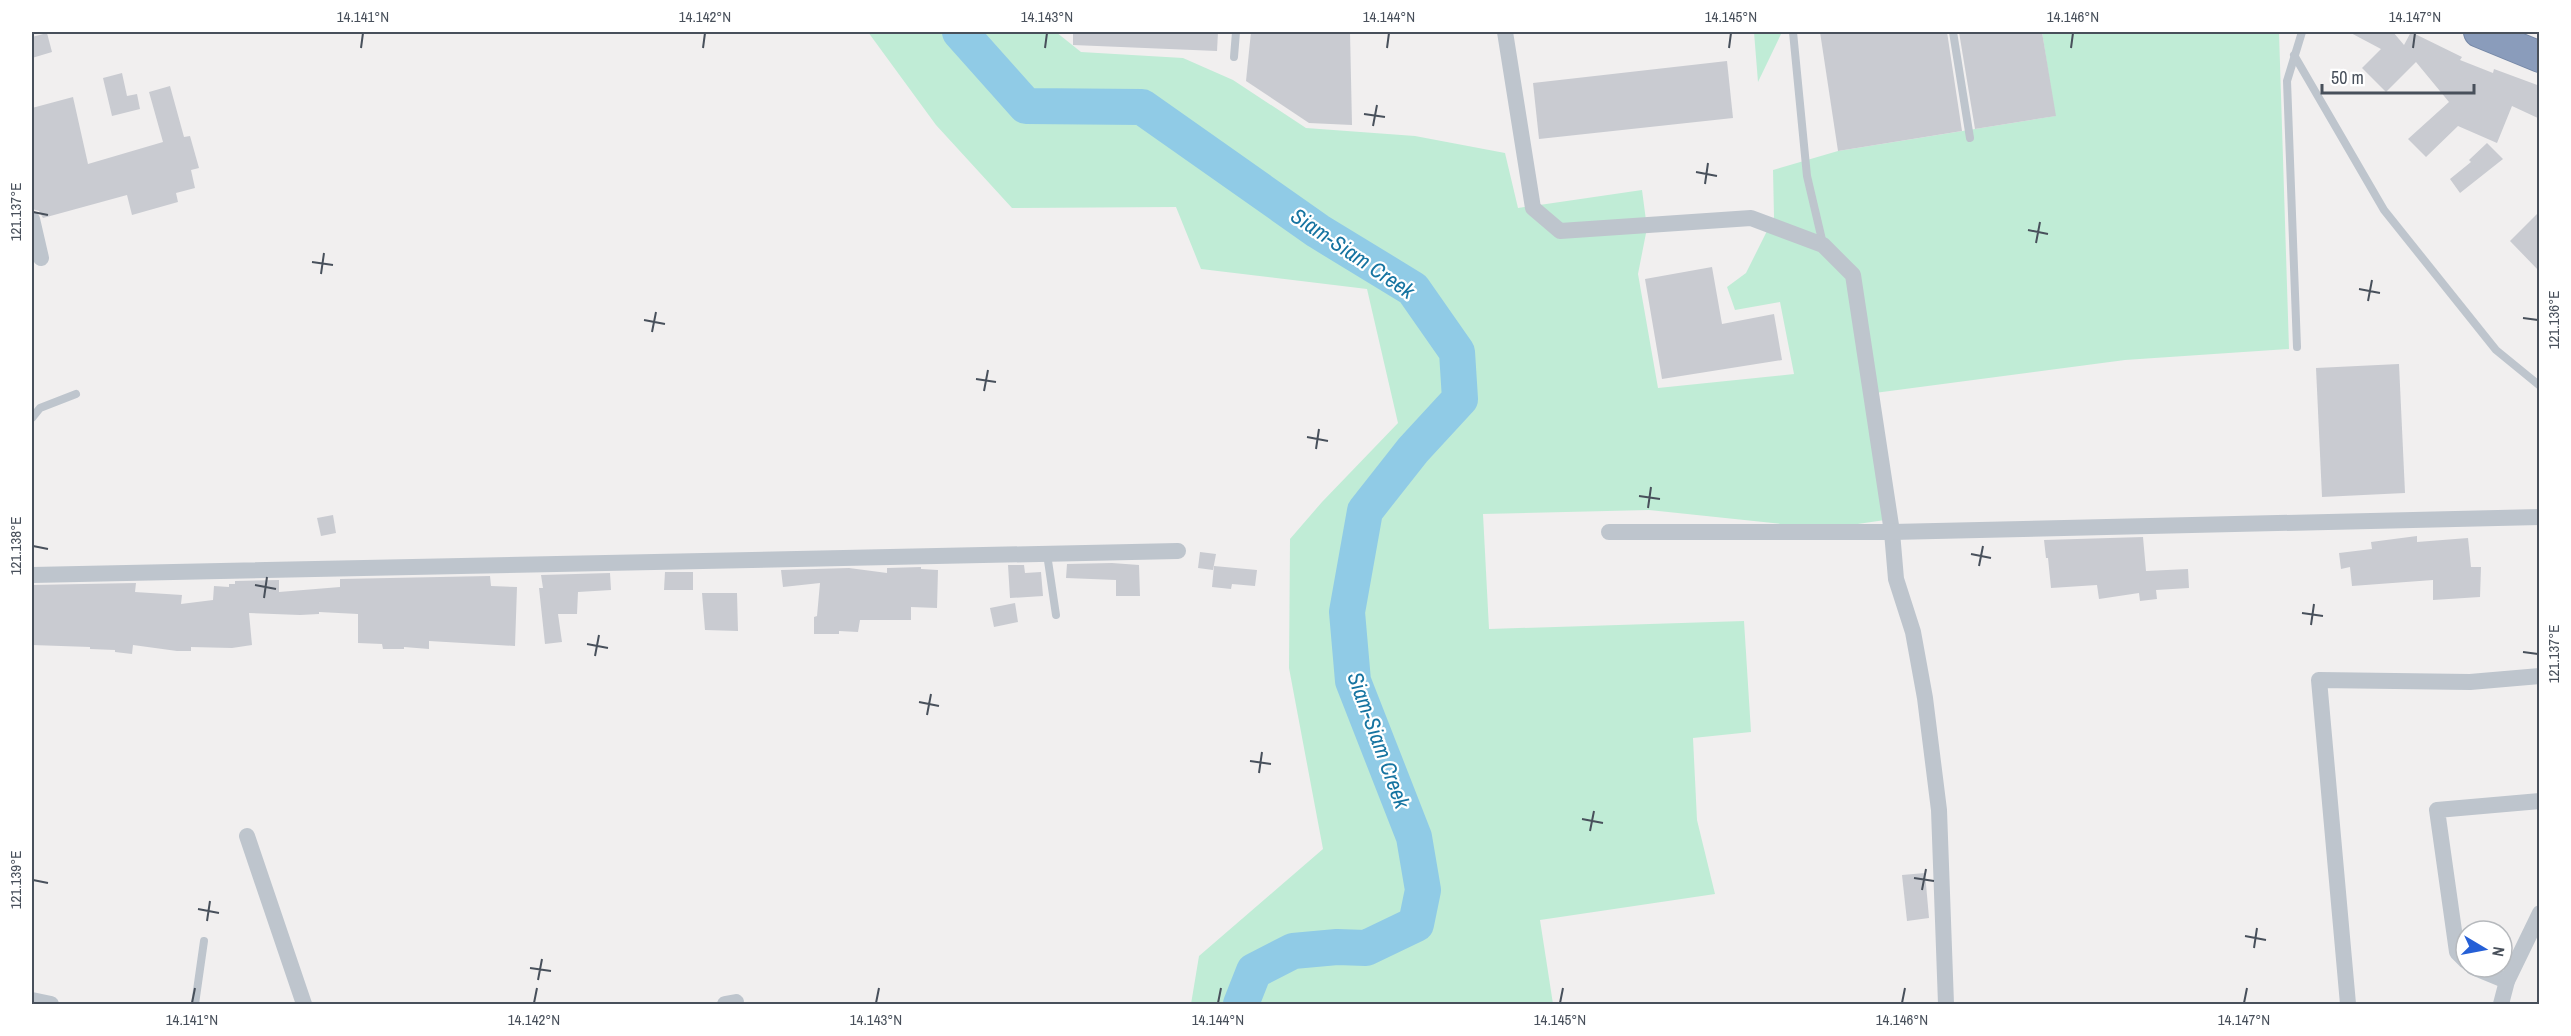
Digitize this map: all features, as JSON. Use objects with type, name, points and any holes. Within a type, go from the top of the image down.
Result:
[{"type":"highway","points":[[2479,32],[2540,57]]},
{"type":"street","points":[[1505,32],[1533,208],[1560,231],[1750,218],[1824,245],[1853,275],[1892,532],[1896,579],[1900,599],[1913,632],[1925,698],[1939,810],[1946,1005]]},
{"type":"street","points":[[32,219],[42,258]]},
{"type":"street","points":[[1609,532],[1892,532],[2540,517]]},
{"type":"street","points":[[32,575],[1178,551]]},
{"type":"street","points":[[2348,1005],[2319,680],[2470,682],[2540,676]]},
{"type":"street","points":[[2454,930],[2438,810],[2540,801]]},
{"type":"street","points":[[247,836],[304,1005]]},
{"type":"street","points":[[2501,1005],[2507,981],[2540,913]]},
{"type":"street","points":[[2502,979],[2507,981]]},
{"type":"street","points":[[32,1000],[51,1005]]},
{"type":"lane","points":[[1234,57],[1236,32]]},
{"type":"lane","points":[[1793,32],[1807,176],[1824,245]]},
{"type":"lane","points":[[1953,32],[1970,138]]},
{"type":"lane","points":[[2297,347],[2287,81],[2302,32]]},
{"type":"lane","points":[[2294,55],[2384,210],[2496,350],[2540,386]]},
{"type":"lane","points":[[32,418],[40,408],[76,394]]},
{"type":"lane","points":[[1047,554],[1056,615]]},
{"type":"lane","points":[[195,1005],[204,941]]},
{"type":"green space","points":[[868,32],[1056,32],[1081,52],[1183,58],[1233,80],[1306,128],[1415,136],[1505,153],[1518,208],[1642,190],[1647,228],[1638,274],[1658,388],[1794,374],[1780,302],[1735,310],[1727,287],[1746,273],[1774,217],[1773,170],[1838,151],[2055,116],[2042,32],[2279,32],[2289,349],[2125,360],[1867,394],[1885,520],[1844,526],[1791,525],[1649,510],[1483,514],[1489,629],[1744,621],[1751,732],[1693,738],[1697,820],[1715,894],[1540,920],[1553,1004],[1191,1004],[1199,956],[1323,849],[1289,668],[1290,539],[1398,423],[1367,289],[1201,269],[1176,207],[1012,208],[936,125]]},
{"type":"green space","points":[[1754,32],[1782,32],[1758,82]]},
{"type":"building","points":[[1073,32],[1218,32],[1217,51],[1073,45]]},
{"type":"building","points":[[1251,32],[1350,32],[1352,125],[1309,123],[1246,81]]},
{"type":"building","points":[[1820,32],[1947,32],[1962,131],[1838,151]]},
{"type":"building","points":[[1959,32],[2042,32],[2056,116],[1975,129]]},
{"type":"building","points":[[2349,32],[2393,32],[2404,45],[2411,32],[2462,57],[2460,60],[2493,73],[2494,69],[2540,86],[2540,119],[2512,106],[2497,143],[2458,126],[2426,157],[2408,139],[2449,102],[2416,62],[2386,92],[2362,68],[2381,49]]},
{"type":"building","points":[[47,33],[52,52],[32,58],[32,37]]},
{"type":"building","points":[[1727,61],[1733,118],[1539,139],[1533,83]]},
{"type":"building","points":[[122,73],[127,96],[137,94],[140,109],[112,116],[103,78]]},
{"type":"building","points":[[170,86],[184,137],[190,136],[199,168],[191,170],[195,188],[176,193],[178,202],[132,215],[127,195],[43,218],[39,211],[32,209],[32,108],[73,97],[88,164],[163,142],[149,92]]},
{"type":"building","points":[[2487,143],[2503,159],[2460,193],[2450,179],[2471,162],[2469,160]]},
{"type":"building","points":[[2540,211],[2540,272],[2510,241]]},
{"type":"building","points":[[1712,267],[1722,324],[1774,314],[1782,360],[1662,379],[1645,279]]},
{"type":"building","points":[[2399,364],[2405,493],[2322,497],[2316,368]]},
{"type":"building","points":[[333,515],[336,533],[321,536],[317,518]]},
{"type":"building","points":[[2417,536],[2417,542],[2468,538],[2471,567],[2481,567],[2480,597],[2433,600],[2433,580],[2352,586],[2350,567],[2341,569],[2339,553],[2372,549],[2371,542]]},
{"type":"building","points":[[2143,537],[2146,571],[2188,569],[2189,588],[2156,590],[2157,599],[2140,601],[2139,593],[2099,599],[2097,585],[2051,588],[2044,540]]},
{"type":"building","points":[[1200,552],[1216,554],[1213,570],[1198,568]]},
{"type":"building","points":[[1067,564],[1139,565],[1140,596],[1116,596],[1116,580],[1066,578]]},
{"type":"building","points":[[1008,565],[1024,565],[1025,573],[1041,572],[1043,596],[1010,598]]},
{"type":"building","points":[[1214,566],[1257,570],[1255,586],[1232,584],[1231,589],[1212,587]]},
{"type":"building","points":[[921,567],[921,569],[938,570],[937,608],[911,607],[911,620],[860,620],[858,632],[839,631],[839,634],[814,634],[814,617],[817,616],[820,583],[783,587],[781,570],[849,568],[887,573],[887,568]]},
{"type":"building","points":[[665,572],[693,572],[693,590],[664,590]]},
{"type":"building","points":[[610,573],[611,590],[578,592],[577,614],[558,614],[562,642],[545,644],[539,588],[543,588],[541,575]]},
{"type":"building","points":[[490,576],[491,586],[517,587],[515,646],[429,641],[429,649],[404,647],[404,649],[383,649],[382,644],[358,643],[358,614],[319,612],[319,614],[300,615],[249,613],[252,645],[232,648],[191,647],[191,651],[177,651],[133,645],[132,654],[115,652],[115,650],[90,649],[90,647],[32,645],[32,585],[136,583],[135,592],[182,595],[181,604],[213,600],[214,586],[229,587],[229,584],[235,584],[235,581],[279,580],[279,592],[340,587],[340,579]]},
{"type":"building","points":[[702,593],[737,593],[738,631],[705,630]]},
{"type":"building","points":[[1015,603],[1018,622],[994,627],[990,608]]},
{"type":"building","points":[[1925,873],[1929,918],[1907,921],[1902,875]]},
{"type":"waterway","name":"Siam-Siam Creek","points":[[960,32],[1026,106],[1142,107],[1318,231],[1413,289],[1457,352],[1460,399],[1413,450],[1365,511],[1347,612],[1353,681],[1414,837],[1423,890],[1416,924],[1366,948],[1337,947],[1293,951],[1254,971],[1241,1004]]}]
